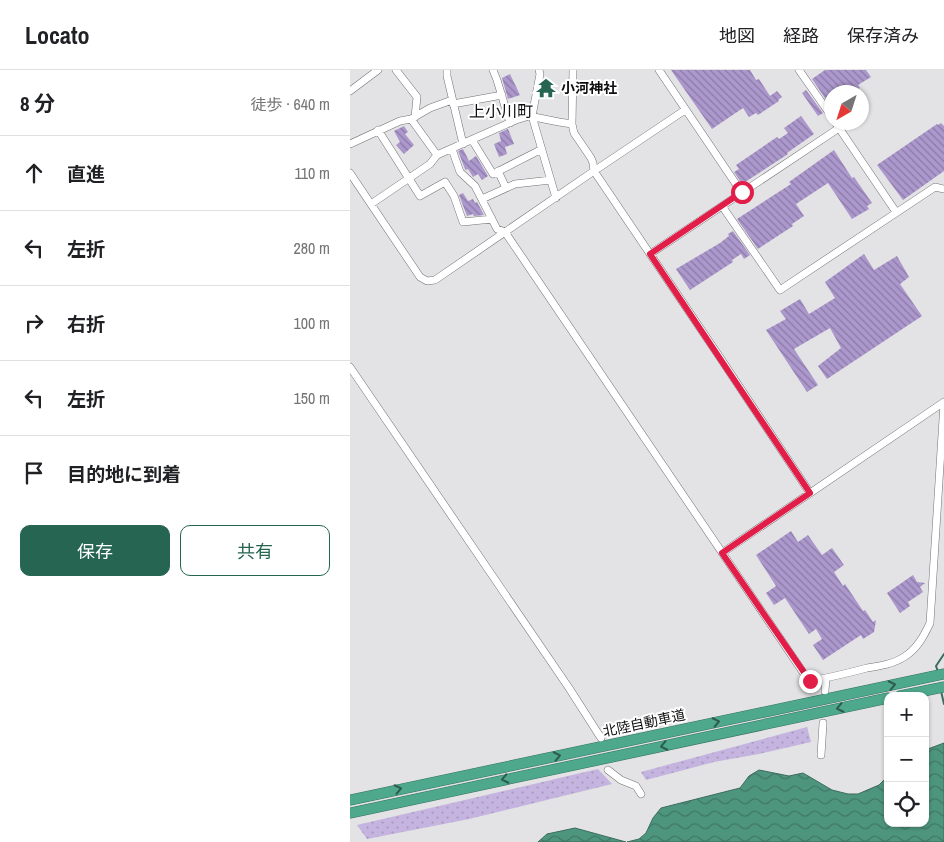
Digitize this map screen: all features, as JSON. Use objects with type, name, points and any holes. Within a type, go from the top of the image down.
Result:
[{"type":"highway","name":"北陸自動車道","points":[[350,800],[944,674]]},
{"type":"highway","points":[[920,692],[939,688]]},
{"type":"highway","name":"北陸自動車道","points":[[350,812],[884,699]]},
{"type":"street","points":[[350,91],[378,70]]},
{"type":"street","points":[[396,70],[417,98],[413,118],[437,156]]},
{"type":"street","points":[[448,70],[447,76],[462,144]]},
{"type":"street","points":[[493,70],[510,123]]},
{"type":"street","points":[[538,70],[540,74],[532,116],[556,198]]},
{"type":"street","points":[[573,70],[572,124],[574,133],[591,158],[594,171],[810,493]]},
{"type":"street","points":[[659,70],[742,192]]},
{"type":"street","points":[[799,70],[824,106]]},
{"type":"street","points":[[350,144],[378,130],[413,118],[430,108],[453,102],[502,95]]},
{"type":"street","points":[[350,174],[420,277],[431,281],[685,110]]},
{"type":"street","points":[[371,204],[430,164],[437,156],[510,123],[532,116],[572,124]]},
{"type":"street","points":[[378,130],[420,196],[445,182],[454,196],[463,222],[492,219]]},
{"type":"street","points":[[650,254],[830,130]]},
{"type":"street","points":[[840,130],[896,212]]},
{"type":"street","points":[[472,140],[493,174],[542,149]]},
{"type":"street","points":[[452,149],[460,172],[475,186],[497,229],[505,232],[810,681],[887,664],[902,658],[918,645],[930,623],[944,402]]},
{"type":"street","points":[[498,171],[506,188]]},
{"type":"street","points":[[482,199],[515,184],[551,180]]},
{"type":"street","points":[[722,206],[780,290],[935,187],[944,189]]},
{"type":"street","points":[[350,366],[574,695],[601,738]]},
{"type":"street","points":[[722,553],[944,402]]},
{"type":"street","points":[[825,691],[826,678]]},
{"type":"street","points":[[821,755],[823,723]]},
{"type":"street","points":[[608,770],[621,780],[636,786],[641,794]]},
{"type":"shaded area","points":[[807,727],[811,742],[714,762],[646,780],[641,772]]},
{"type":"shaded area","points":[[598,769],[612,784],[469,819],[367,839],[357,825]]},
{"type":"water","points":[[944,743],[944,842],[627,842],[639,839],[646,833],[653,818],[661,808],[740,788],[749,776],[759,770],[789,776],[803,773],[832,790],[848,794],[858,794],[879,785],[884,780],[884,827],[929,827],[929,749]]},
{"type":"water","points":[[575,828],[626,842],[538,842],[547,834]]},
{"type":"building","points":[[671,70],[750,70],[756,80],[759,79],[770,96],[777,91],[782,97],[758,115],[756,113],[749,117],[743,108],[712,129]]},
{"type":"building","points":[[825,70],[866,70],[871,77],[858,85],[824,85],[824,97],[812,79]]},
{"type":"building","points":[[510,74],[520,95],[508,99],[502,78]]},
{"type":"building","points":[[806,90],[823,113],[818,116],[802,93]]},
{"type":"building","points":[[801,116],[814,134],[788,154],[742,184],[734,172],[739,169],[736,165],[777,137],[779,139],[788,133],[784,128]]},
{"type":"building","points":[[941,123],[944,126],[944,171],[903,200],[877,165]]},
{"type":"building","points":[[404,126],[408,132],[405,134],[414,145],[404,154],[396,145],[400,142],[394,131]]},
{"type":"building","points":[[508,129],[514,144],[505,147],[507,154],[499,157],[494,144],[501,141],[499,133]]},
{"type":"building","points":[[463,149],[469,161],[476,156],[488,176],[482,180],[478,174],[473,177],[468,169],[465,169],[458,151]]},
{"type":"building","points":[[834,150],[852,178],[854,177],[872,203],[867,206],[869,209],[852,219],[828,183],[796,204],[804,216],[792,224],[793,226],[758,249],[737,219],[791,184],[789,182]]},
{"type":"building","points":[[463,193],[468,201],[473,199],[475,203],[477,202],[484,215],[474,216],[473,214],[467,216],[459,195]]},
{"type":"building","points":[[733,231],[750,255],[744,259],[741,254],[732,260],[733,262],[690,290],[676,269],[720,243]]},
{"type":"building","points":[[864,254],[874,270],[897,256],[909,277],[900,284],[922,316],[827,379],[818,366],[841,348],[830,328],[794,349],[818,385],[807,392],[766,330],[786,319],[780,311],[800,299],[809,314],[835,298],[825,282]]},
{"type":"building","points":[[791,531],[798,542],[808,535],[822,555],[832,548],[844,565],[834,572],[843,586],[845,584],[863,611],[865,610],[873,622],[876,620],[874,632],[863,639],[861,635],[823,660],[813,645],[822,639],[816,629],[809,634],[785,598],[774,605],[766,593],[776,586],[756,555]]},
{"type":"building","points":[[913,575],[917,582],[925,583],[920,587],[923,592],[908,602],[910,606],[900,613],[887,593]]},
{"type":"waterway","points":[[938,672],[936,666],[944,654]]},
{"type":"waterway","points":[[941,691],[944,704]]},
{"type":"place","name":"小河神社","points":[[546,88]]},
{"type":"district","name":"上小川町","points":[[501,111]]},
{"type":"route","points":[[742,192],[650,254],[810,493],[722,553],[810,681]]}]
